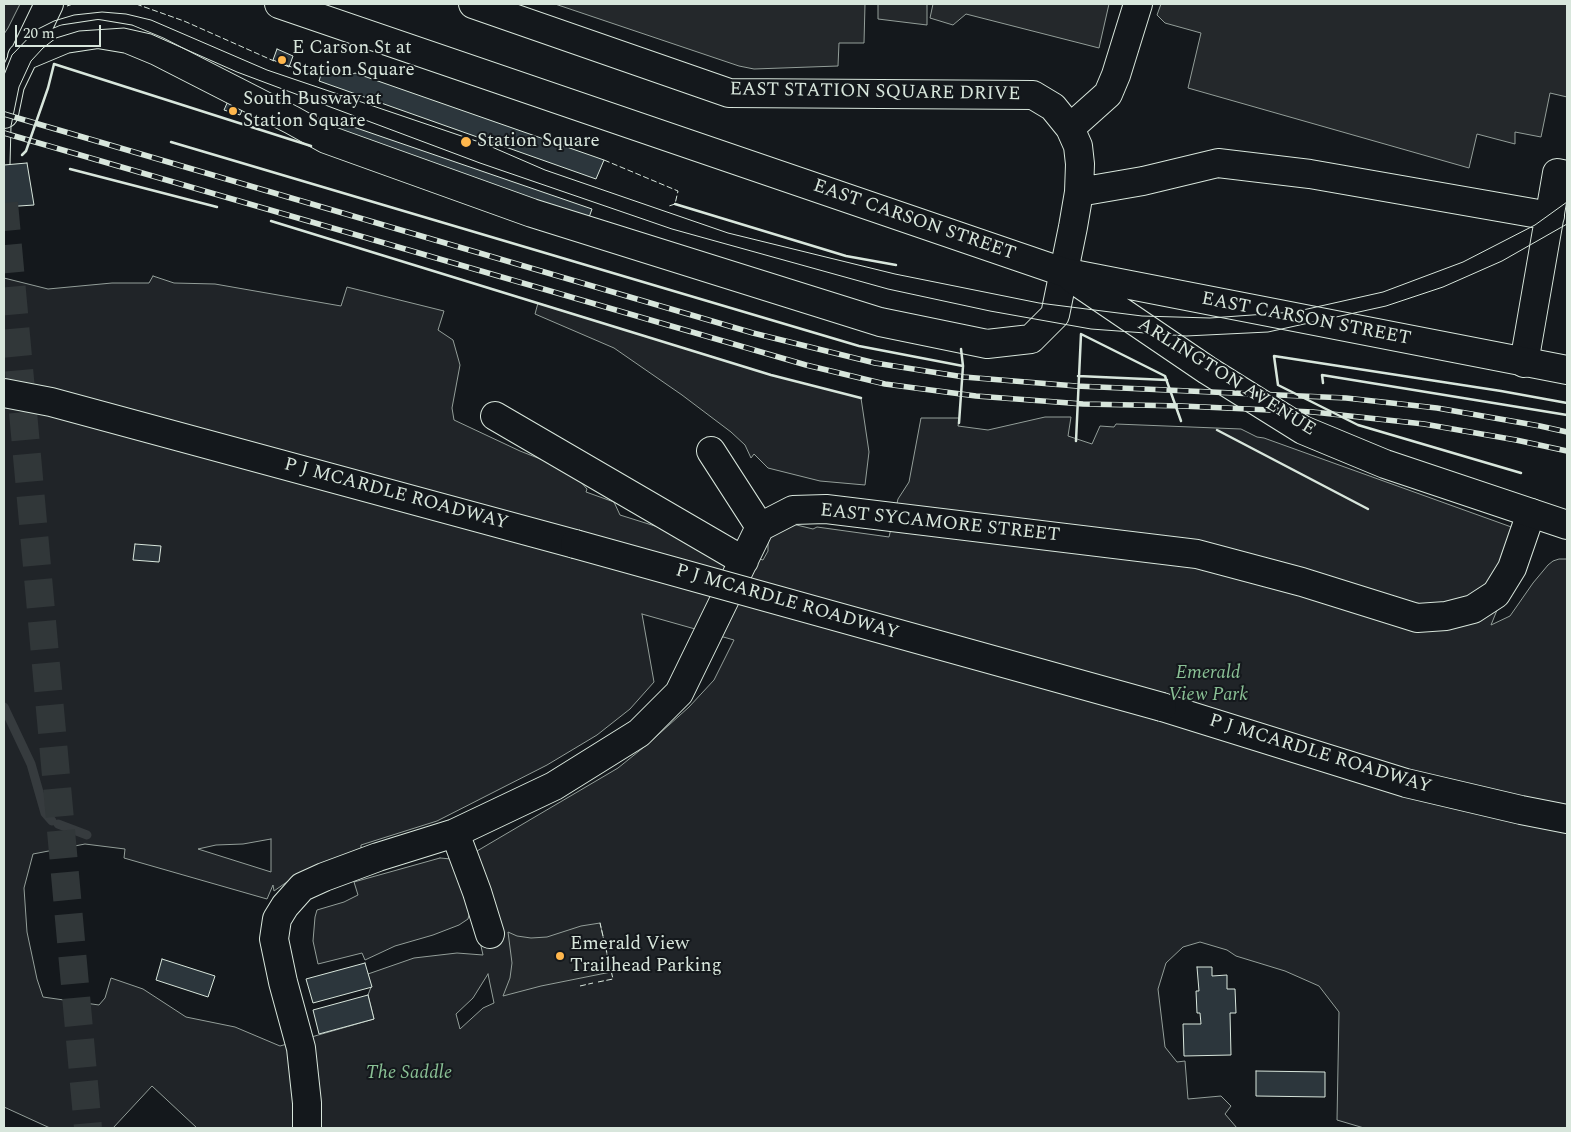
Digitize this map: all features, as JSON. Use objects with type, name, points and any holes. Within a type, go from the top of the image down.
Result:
[{"type":"main road","points":[[4,114],[10,84],[49,4]]},
{"type":"main road","name":"EAST CARSON STREET","points":[[279,4],[1063,272],[1567,370]]},
{"type":"main road","name":"EAST STATION SQUARE DRIVE","points":[[22,57],[65,39],[98,34],[128,39],[157,51],[292,120],[326,140],[532,213],[880,322],[987,344],[1031,339],[1055,315],[1079,192],[1080,164],[1078,146],[1070,128],[1053,107],[1033,95],[729,93],[473,4]]},
{"type":"main road","points":[[1070,128],[1108,94],[1116,75],[1138,4]]},
{"type":"main road","points":[[1079,192],[1143,181],[1218,163],[1310,174],[1550,216]]},
{"type":"main road","points":[[1524,363],[1550,216],[1562,174]]},
{"type":"main road","name":"ARLINGTON AVENUE","points":[[1063,272],[1206,370],[1303,430],[1385,464],[1567,525]]},
{"type":"main road","name":"P J MCARDLE ROADWAY","points":[[4,393],[61,404],[574,544],[1162,708],[1406,783],[1567,820]]},
{"type":"main road","points":[[495,416],[744,562]]},
{"type":"main road","points":[[307,1128],[307,1103],[301,1048],[282,982],[274,939],[277,919],[285,906],[302,888],[324,877],[378,857],[455,833],[554,786],[639,733],[680,693],[760,527],[712,451]]},
{"type":"main road","name":"EAST SYCAMORE STREET","points":[[760,527],[793,510],[826,509],[1197,554],[1302,582],[1417,618],[1446,616],[1473,608],[1496,594],[1512,568],[1531,513]]},
{"type":"main road","points":[[455,833],[490,934]]},
{"type":"green space","points":[[4,4],[20,4],[4,34]]},
{"type":"green space","name":"Emerald View Park","points":[[153,276],[174,283],[215,284],[341,306],[347,287],[444,311],[438,330],[453,340],[460,365],[452,408],[454,420],[520,451],[571,471],[587,489],[586,492],[614,502],[620,515],[763,560],[768,551],[768,518],[813,529],[817,527],[889,537],[898,499],[909,482],[921,418],[959,418],[958,426],[988,430],[1045,417],[1071,417],[1068,436],[1092,444],[1100,426],[1114,427],[1116,424],[1241,429],[1257,437],[1528,533],[1491,625],[1510,616],[1548,565],[1559,559],[1567,559],[1567,1128],[1364,1128],[1337,1120],[1339,1012],[1319,986],[1285,971],[1236,956],[1227,950],[1200,942],[1183,947],[1166,963],[1158,989],[1165,1047],[1177,1062],[1185,1061],[1188,1099],[1221,1096],[1231,1106],[1225,1114],[1237,1128],[197,1128],[152,1086],[113,1128],[50,1128],[4,1107],[4,278],[48,289],[112,283],[149,283]],"holes":[[[642,614],[734,640],[714,680],[689,707],[649,743],[618,768],[477,851],[478,861],[463,865],[483,955],[457,953],[414,958],[368,974],[371,987],[368,995],[374,1019],[280,1046],[235,1027],[186,1017],[143,989],[111,978],[105,998],[99,1005],[43,997],[37,979],[27,932],[24,888],[33,854],[85,844],[125,849],[124,858],[267,899],[273,885],[274,891],[294,877],[317,865],[361,849],[361,845],[437,821],[547,765],[597,735],[630,709],[654,682]],[[271,839],[271,872],[198,849],[216,845],[243,844]],[[488,974],[494,1003],[483,1008],[460,1029],[456,1014],[473,998]]]},
{"type":"green space","points":[[538,303],[771,375],[861,398],[869,452],[865,485],[820,481],[768,468],[754,454],[751,458],[745,445],[731,432],[614,348],[535,314]]},
{"type":"green space","points":[[440,858],[451,859],[470,911],[468,919],[459,925],[395,946],[365,960],[362,953],[318,964],[313,941],[317,910],[344,902],[358,895],[354,882]]},
{"type":"shaded area","points":[[555,4],[865,4],[864,43],[839,43],[838,66],[754,69],[739,66]]},
{"type":"shaded area","points":[[878,4],[927,4],[927,25],[878,19]]},
{"type":"shaded area","points":[[933,4],[1109,4],[1099,48],[966,14],[953,25],[930,18]]},
{"type":"shaded area","points":[[1161,4],[1567,4],[1567,97],[1550,93],[1541,137],[1515,132],[1515,144],[1477,134],[1469,168],[1188,88],[1201,33],[1165,23],[1157,15]]},
{"type":"shaded area","name":"Emerald View Trailhead Parking","points":[[600,923],[611,972],[541,986],[503,996],[510,978],[512,963],[508,932],[517,936],[531,938],[547,937],[581,926]]},
{"type":"building","points":[[277,49],[293,56],[289,67],[273,60]]},
{"type":"building","points":[[324,65],[351,75],[355,73],[604,160],[596,179],[319,81]]},
{"type":"building","points":[[228,101],[243,108],[240,115],[224,110]]},
{"type":"building","points":[[324,122],[338,127],[339,122],[592,209],[587,223],[321,132]]},
{"type":"building","points":[[27,163],[34,205],[4,207],[4,165]]},
{"type":"building","points":[[135,544],[161,546],[159,562],[133,560]]},
{"type":"building","points":[[162,959],[215,976],[208,997],[156,980]]},
{"type":"building","points":[[365,963],[372,987],[313,1003],[306,979]]},
{"type":"building","points":[[1197,967],[1212,967],[1212,976],[1227,975],[1227,989],[1235,989],[1236,1013],[1230,1013],[1231,1055],[1184,1056],[1183,1024],[1201,1024],[1200,1013],[1197,1013],[1196,991],[1199,991]]},
{"type":"building","points":[[368,995],[374,1019],[319,1034],[313,1010]]},
{"type":"building","points":[[1256,1071],[1325,1072],[1325,1097],[1256,1096]]},
{"type":"waterway","points":[[4,707],[31,764],[45,813],[52,821]]},
{"type":"waterway","points":[[58,824],[87,835]]},
{"type":"tunnel","points":[[4,203],[88,1128]]},
{"type":"tram line","points":[[4,75],[12,55],[36,30],[54,21],[74,15],[102,12],[126,14],[151,20],[267,70],[485,144],[545,170],[728,233],[895,274],[1039,303],[1142,316],[1210,318],[1294,312],[1383,292],[1463,262],[1535,225],[1567,202]]},
{"type":"tram line","points":[[10,164],[11,126],[19,87],[31,61],[56,38],[79,31],[124,28],[151,34],[237,72],[480,163],[672,229],[888,289],[990,311],[1091,329],[1186,336],[1268,332],[1386,306],[1443,287],[1502,261],[1567,224]]},
{"type":"railway","points":[[4,114],[753,333],[875,363],[964,377],[1076,386],[1346,398],[1437,408],[1567,432]]},
{"type":"railway","points":[[4,133],[806,365],[885,384],[976,396],[1083,404],[1313,412],[1424,424],[1567,451]]},
{"type":"fence","points":[[67,6],[73,4]]},
{"type":"fence","points":[[136,4],[184,21],[274,61]]},
{"type":"fence","points":[[286,65],[303,71]]},
{"type":"fence","points":[[604,160],[678,191],[675,204],[669,206]]},
{"type":"fence","points":[[598,982],[613,979],[600,923]]},
{"type":"fence","points":[[580,986],[593,983]]},
{"type":"wall","points":[[22,155],[26,151],[48,88],[54,64],[311,146]]},
{"type":"wall","points":[[171,142],[859,346],[963,366]]},
{"type":"wall","points":[[70,169],[217,207]]},
{"type":"wall","points":[[675,204],[846,256],[896,265]]},
{"type":"wall","points":[[271,221],[771,375],[861,398]]},
{"type":"wall","points":[[1076,441],[1081,334],[1165,376],[1181,421]]},
{"type":"wall","points":[[959,423],[963,366],[961,349]]},
{"type":"wall","points":[[1521,473],[1358,425],[1278,385],[1274,356],[1567,403]]},
{"type":"wall","points":[[1323,383],[1322,375],[1567,415]]},
{"type":"wall","points":[[1078,376],[1167,380]]},
{"type":"wall","points":[[1217,430],[1368,509]]},
{"type":"place","name":"E Carson St at Station Square","points":[[282,60]]},
{"type":"place","name":"South Busway at Station Square","points":[[233,111]]},
{"type":"place","name":"Station Square","points":[[466,142]]},
{"type":"place","name":"Emerald View Trailhead Parking","points":[[560,956]]},
{"type":"park label","name":"The Saddle","points":[[409,1074]]}]
